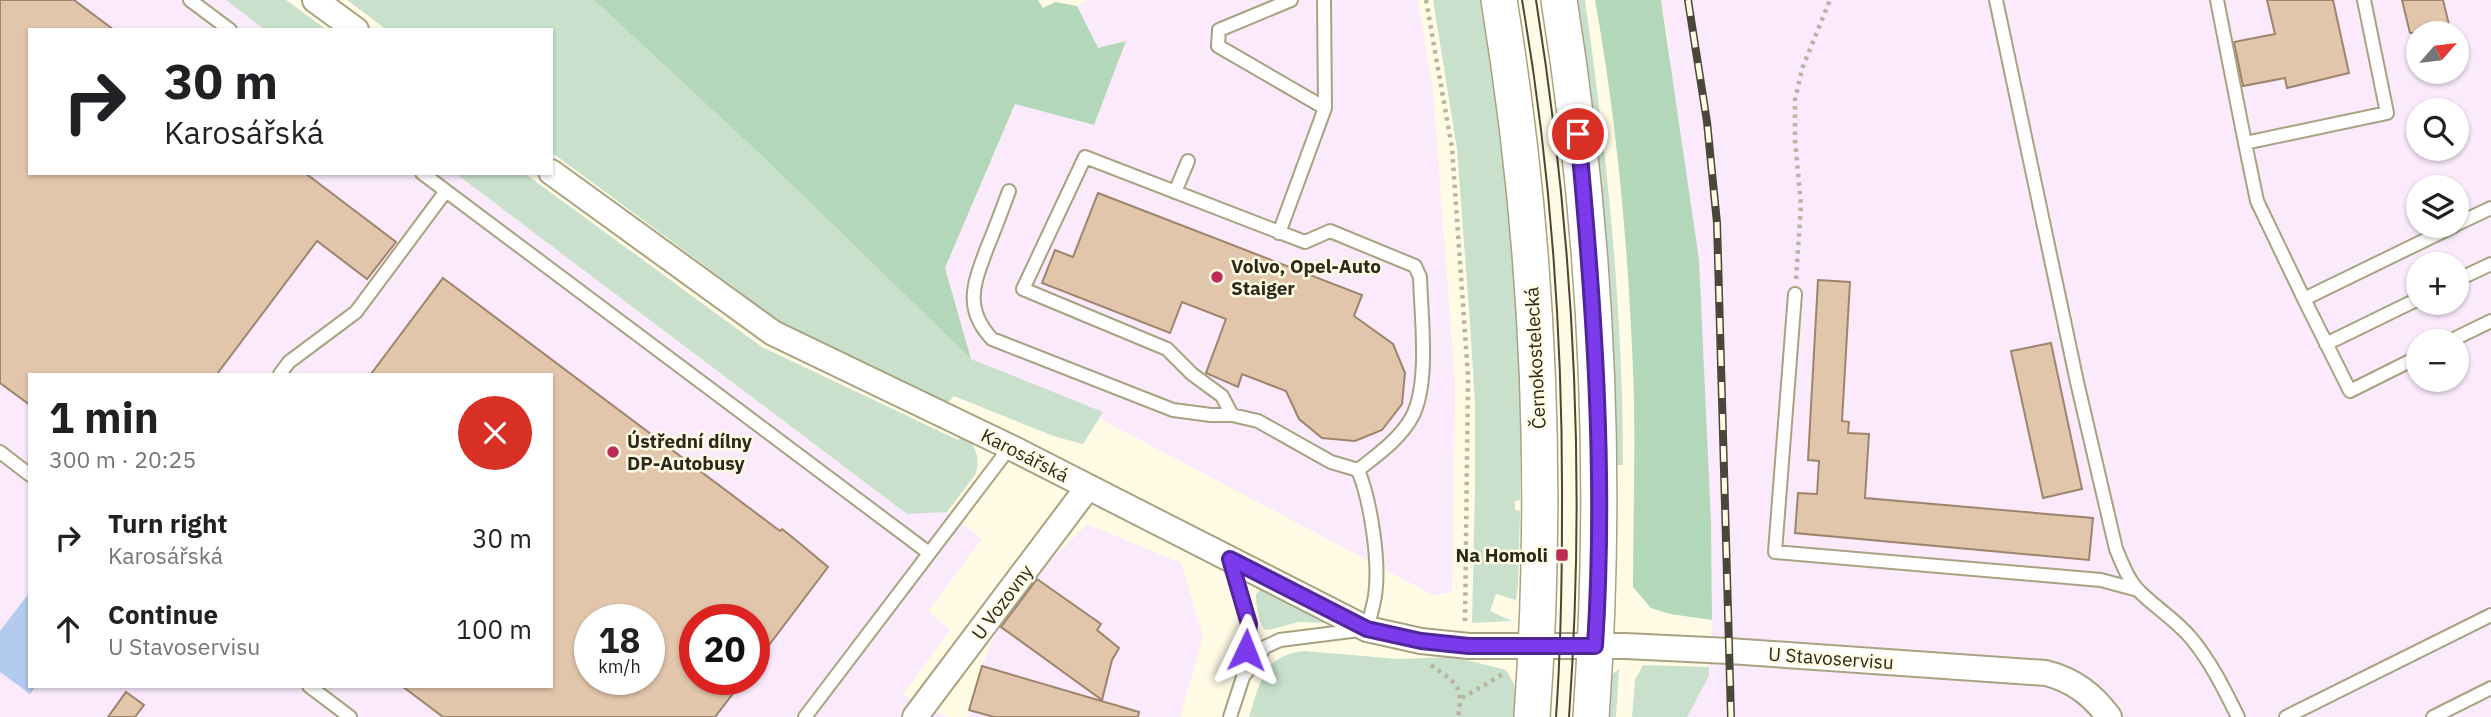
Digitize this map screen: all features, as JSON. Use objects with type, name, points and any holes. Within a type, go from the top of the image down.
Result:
[{"type":"main road","name":"Černokostelecká","points":[[1499,0],[1516,116],[1534,316],[1540,477],[1532,717]]},
{"type":"main road","points":[[1559,0],[1578,134],[1591,288],[1598,435],[1598,597],[1591,717]]},
{"type":"street","points":[[315,0],[353,28]]},
{"type":"street","name":"Karosářská","points":[[553,173],[773,333],[1010,447],[1367,629],[1421,641],[1469,646],[1536,646]]},
{"type":"street","name":"U Vozovny","points":[[915,717],[1088,487]]},
{"type":"street","name":"U Stavoservisu","points":[[1536,646],[1729,651],[2046,673],[2066,678],[2082,688],[2098,702],[2109,717]]},
{"type":"lane","points":[[190,0],[227,28]]},
{"type":"lane","points":[[1291,0],[1219,30],[1218,46],[1325,108]]},
{"type":"lane","points":[[1279,233],[1325,108],[1324,0]]},
{"type":"lane","points":[[1996,0],[2109,527],[2126,571],[2138,590],[2166,612],[2191,637],[2214,668],[2238,717]]},
{"type":"lane","points":[[2217,0],[2257,201],[2350,391],[2406,363]]},
{"type":"lane","points":[[2245,143],[2387,113],[2364,0]]},
{"type":"lane","points":[[1232,415],[1222,396],[1192,374],[1167,349],[1023,289],[1085,158],[1305,242],[1330,231],[1415,266],[1420,277],[1422,387],[1412,417],[1386,448],[1358,470]]},
{"type":"lane","points":[[1175,192],[1188,161]]},
{"type":"lane","points":[[425,175],[929,553]]},
{"type":"lane","points":[[281,373],[289,362],[356,312],[446,191]]},
{"type":"lane","points":[[1009,191],[974,283],[973,303],[979,326],[992,339],[1173,410],[1232,415],[1258,421],[1331,462],[1358,470]]},
{"type":"lane","points":[[2469,218],[2491,208]]},
{"type":"lane","points":[[2304,299],[2428,238]]},
{"type":"lane","points":[[2469,274],[2491,264]]},
{"type":"lane","points":[[1795,294],[1775,552],[2101,580],[2138,590]]},
{"type":"lane","points":[[2326,344],[2406,305]]},
{"type":"lane","points":[[2469,332],[2491,321]]},
{"type":"lane","points":[[805,717],[1010,447]]},
{"type":"lane","points":[[0,452],[28,473]]},
{"type":"lane","points":[[1243,677],[1265,647],[1280,640],[1367,629],[1375,595],[1376,571],[1368,494],[1358,470]]},
{"type":"lane","points":[[1230,559],[1249,624],[1243,677],[1230,717]]},
{"type":"lane","points":[[2286,717],[2491,615]]},
{"type":"lane","points":[[312,688],[350,717]]},
{"type":"lane","points":[[2433,717],[2491,688]]},
{"type":"path","points":[[1426,0],[1452,148],[1468,376],[1465,627]]},
{"type":"path","points":[[1795,294],[1801,205],[1795,140],[1795,100],[1802,69],[1830,0]]},
{"type":"path","points":[[1428,663],[1454,683],[1462,698],[1458,717]]},
{"type":"path","points":[[1462,698],[1503,674]]},
{"type":"shaded area","points":[[0,0],[226,0],[262,28],[28,28],[28,175],[458,175],[906,513],[947,512],[982,539],[928,611],[950,630],[903,694],[922,708],[949,717],[0,717]]},
{"type":"shaded area","points":[[1088,0],[1418,0],[1433,90],[1455,384],[1452,592],[1433,595],[1099,418],[1103,413],[971,359],[945,268],[1016,103],[1094,125],[1126,42],[1098,49],[1077,6]]},
{"type":"shaded area","points":[[1661,0],[2491,0],[2491,717],[1687,717],[1709,676],[1712,620],[1711,522],[1668,36]]},
{"type":"shaded area","points":[[1087,524],[1181,563],[1203,636],[1180,717],[968,717],[982,666],[999,626],[1034,577]]},
{"type":"green space","points":[[226,0],[286,0],[324,28],[262,28]]},
{"type":"green space","points":[[347,0],[594,0],[762,156],[971,359],[1103,412],[1083,444],[1056,437],[954,396],[947,404],[781,322],[553,153],[553,28],[384,28]]},
{"type":"green space","points":[[594,0],[1038,0],[1043,8],[1055,2],[1077,6],[1098,48],[1126,41],[1094,125],[1015,104],[945,268],[971,359],[762,156]]},
{"type":"green space","points":[[1433,0],[1486,0],[1512,199],[1527,457],[1520,457],[1520,500],[1515,501],[1515,510],[1520,511],[1516,600],[1496,594],[1490,611],[1512,621],[1472,623],[1475,404],[1470,323],[1457,149]]},
{"type":"green space","points":[[1572,0],[1585,0],[1607,174],[1617,290],[1623,465],[1612,465]]},
{"type":"green space","points":[[1595,0],[1661,0],[1699,260],[1711,522],[1712,620],[1670,614],[1651,608],[1633,587],[1634,397],[1628,277],[1615,138]]},
{"type":"green space","points":[[458,175],[527,175],[762,347],[958,440],[964,435],[972,443],[976,453],[975,475],[947,512],[907,514]]},
{"type":"green space","points":[[1262,588],[1329,623],[1298,622],[1264,629],[1256,598]]},
{"type":"green space","points":[[1304,651],[1398,659],[1455,657],[1506,670],[1514,684],[1519,709],[1515,717],[1249,717],[1260,682],[1271,665],[1280,658]]},
{"type":"green space","points":[[1643,665],[1709,667],[1709,676],[1687,717],[1632,717],[1635,680]]},
{"type":"green space","points":[[1619,669],[1616,717],[1604,717],[1610,676]]},
{"type":"water","points":[[28,595],[28,688],[34,688],[30,694],[0,672],[0,631]]},
{"type":"building","points":[[0,0],[74,0],[111,28],[28,28],[28,175],[308,175],[396,242],[367,279],[317,241],[218,373],[28,373],[28,404],[0,383]]},
{"type":"building","points":[[2267,0],[2333,0],[2349,73],[2287,88],[2285,78],[2243,86],[2234,42],[2275,34]]},
{"type":"building","points":[[2402,0],[2443,0],[2448,21],[2407,21]]},
{"type":"building","points":[[1098,193],[1362,295],[1354,316],[1393,344],[1405,373],[1402,404],[1382,430],[1355,441],[1322,438],[1299,419],[1286,391],[1242,374],[1238,387],[1206,373],[1226,319],[1182,302],[1170,333],[1042,283],[1055,250],[1073,257]]},
{"type":"building","name":"Ústřední dílny DP-Autobusy","points":[[443,278],[780,531],[782,529],[828,567],[770,644],[770,604],[679,604],[679,695],[732,695],[715,717],[443,717],[405,688],[553,688],[553,373],[372,373]]},
{"type":"building","points":[[1818,280],[1850,282],[1842,421],[1849,422],[1848,433],[1869,434],[1865,498],[2093,518],[2089,560],[1795,533],[1798,493],[1817,494],[1819,461],[1808,460]]},
{"type":"building","points":[[2051,343],[2082,489],[2043,498],[2011,351]]},
{"type":"building","points":[[1037,579],[1101,624],[1097,630],[1119,648],[1112,660],[1102,700],[1001,627]]},
{"type":"building","points":[[982,666],[1139,712],[1138,717],[994,717],[969,710]]},
{"type":"building","points":[[126,692],[144,705],[135,717],[108,717]]},
{"type":"tram line","points":[[1522,0],[1548,190],[1557,318],[1562,537],[1556,717]]},
{"type":"tram line","points":[[1536,0],[1560,178],[1573,358],[1576,537],[1569,717]]},
{"type":"railway","points":[[1688,0],[1707,122],[1717,223],[1731,717]]},
{"type":"place","name":"Volvo, Opel-Auto Staiger","points":[[1217,277]]},
{"type":"place","name":"Ústřední dílny DP-Autobusy","points":[[613,452]]},
{"type":"place","name":"Na Homoli","points":[[1562,555]]},
{"type":"route","points":[[1246,650],[1249,624],[1230,559],[1367,629],[1421,641],[1469,646],[1595,646],[1598,597],[1597,374],[1578,134]]}]
